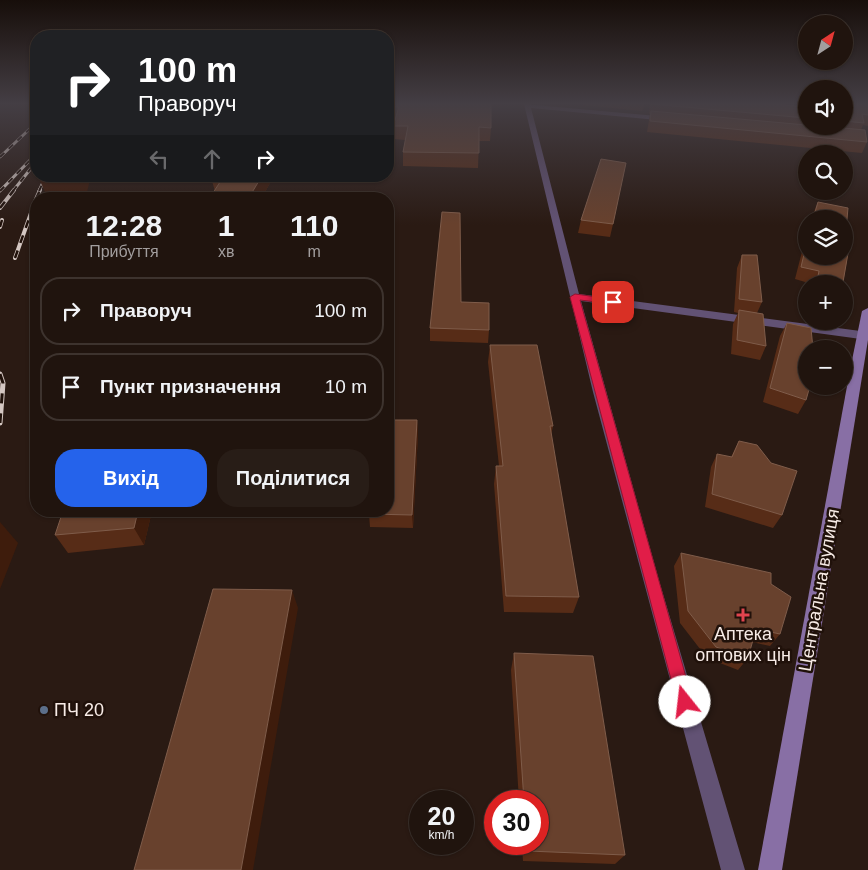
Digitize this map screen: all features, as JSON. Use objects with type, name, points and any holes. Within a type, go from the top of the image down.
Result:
[{"type":"main road","name":"Центральна вулиця","points":[[770,870],[868,311]]},
{"type":"street","points":[[537,145],[575,297],[674,665],[733,870]]},
{"type":"street","points":[[575,297],[865,335]]},
{"type":"building","points":[[404,145],[479,145],[479,153],[403,152]]},
{"type":"building","points":[[601,159],[626,163],[613,224],[581,220]]},
{"type":"building","points":[[220,182],[258,182],[252,192],[214,192]]},
{"type":"building","points":[[818,202],[848,208],[848,210],[816,210]]},
{"type":"building","points":[[442,212],[460,213],[461,302],[489,303],[489,330],[430,328]]},
{"type":"building","points":[[742,255],[757,255],[762,302],[739,299]]},
{"type":"building","points":[[801,265],[846,265],[844,275],[818,275],[819,271],[801,267]]},
{"type":"building","points":[[739,310],[763,314],[766,346],[737,340]]},
{"type":"building","points":[[787,323],[798,325],[798,330],[811,330],[812,340],[798,340],[798,395],[807,395],[806,400],[770,388]]},
{"type":"building","points":[[490,345],[537,345],[553,426],[550,426],[579,597],[506,596],[496,466],[503,466]]},
{"type":"building","points":[[394,420],[417,420],[412,515],[394,515]]},
{"type":"building","points":[[739,441],[757,445],[771,463],[797,471],[782,515],[712,494],[717,454],[732,457]]},
{"type":"building","points":[[61,517],[137,517],[134,528],[55,535]]},
{"type":"building","points":[[681,553],[771,573],[771,584],[791,597],[780,634],[756,629],[748,658],[716,647],[688,611]]},
{"type":"building","points":[[213,589],[292,590],[241,870],[134,870]]},
{"type":"building","points":[[514,653],[593,656],[625,855],[549,852],[549,790],[523,790]]},
{"type":"railway","points":[[0,157],[13,145]]},
{"type":"railway","points":[[0,191],[30,160]]},
{"type":"railway","points":[[13,191],[30,170]]},
{"type":"railway","points":[[39,191],[43,182]]},
{"type":"railway","points":[[0,208],[14,190]]},
{"type":"railway","points":[[15,258],[30,216]]},
{"type":"railway","points":[[0,227],[2,220]]},
{"type":"railway","points":[[0,374],[3,383],[0,423]]},
{"type":"place","name":"Аптека оптових цін","points":[[743,615]]},
{"type":"place","name":"ПЧ 20","points":[[44,710]]},
{"type":"route","points":[[613,302],[575,297],[685,702]]}]
